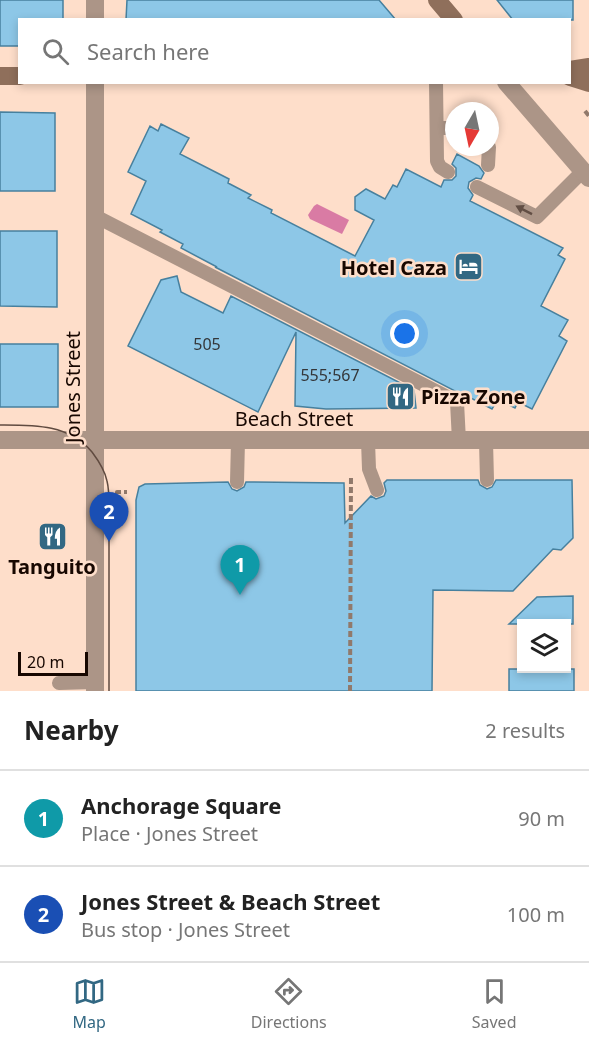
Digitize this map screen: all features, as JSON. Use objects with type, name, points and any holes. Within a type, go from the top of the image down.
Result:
[{"type":"street","points":[[95,0],[95,18]]},
{"type":"street","points":[[437,0],[452,18]]},
{"type":"street","points":[[571,70],[589,67]]},
{"type":"street","points":[[0,76],[18,76]]},
{"type":"street","points":[[571,77],[589,82]]},
{"type":"street","name":"Jones Street","points":[[95,84],[95,686]]},
{"type":"street","points":[[508,84],[586,174]]},
{"type":"street","name":"Beach Street","points":[[0,440],[589,440]]},
{"type":"lane","points":[[436,84],[437,153],[440,167],[448,172]]},
{"type":"lane","points":[[437,128],[445,128]]},
{"type":"lane","points":[[488,156],[488,165]]},
{"type":"lane","points":[[477,187],[537,217],[586,174]]},
{"type":"lane","points":[[95,216],[456,402],[459,441]]},
{"type":"lane","points":[[237,482],[238,441]]},
{"type":"lane","points":[[368,441],[369,469],[377,490]]},
{"type":"lane","points":[[486,441],[487,480]]},
{"type":"lane","points":[[59,683],[95,686]]},
{"type":"path","points":[[585,111],[589,116]]},
{"type":"path","points":[[350,691],[351,469]]},
{"type":"path","points":[[118,504],[117,492],[127,492]]},
{"type":"shaded area","points":[[317,204],[349,220],[342,234],[310,219],[308,215]]},
{"type":"building","points":[[0,0],[63,0],[63,18],[18,18],[18,46],[0,46]]},
{"type":"building","points":[[127,0],[379,0],[394,18],[126,18]]},
{"type":"building","points":[[497,0],[573,0],[573,20],[571,18],[511,18]]},
{"type":"building","points":[[0,112],[55,113],[55,191],[0,191]]},
{"type":"building","name":"Hotel Caza","points":[[161,124],[189,138],[180,154],[229,179],[228,183],[251,195],[248,198],[272,210],[271,213],[355,256],[374,220],[355,210],[355,197],[366,189],[385,199],[393,185],[397,187],[406,169],[441,187],[444,180],[452,180],[456,176],[456,168],[452,164],[456,156],[461,156],[479,166],[484,173],[481,179],[476,178],[469,182],[468,188],[473,195],[470,201],[563,248],[558,255],[565,259],[541,306],[568,320],[559,336],[567,341],[532,409],[518,402],[515,408],[498,399],[492,409],[469,397],[467,401],[461,394],[215,267],[217,267],[181,248],[183,244],[160,232],[162,230],[131,214],[146,181],[128,172],[150,126],[158,131]]},
{"type":"building","points":[[0,231],[57,231],[57,307],[0,306]]},
{"type":"building","points":[[177,276],[181,292],[223,313],[231,296],[414,390],[416,408],[326,409],[295,406],[296,332],[258,412],[128,346],[161,280]]},
{"type":"building","points":[[0,344],[58,344],[58,407],[0,407]]},
{"type":"building","points":[[387,480],[478,480],[480,485],[487,489],[492,487],[496,480],[572,480],[573,538],[561,550],[553,549],[513,591],[433,590],[432,691],[136,691],[136,500],[139,487],[145,484],[228,482],[232,489],[237,491],[244,487],[246,482],[344,483],[345,523],[371,496],[376,499],[384,496],[386,491],[384,483]]},
{"type":"building","points":[[573,596],[573,624],[571,624],[571,619],[517,619],[517,624],[509,624],[537,597]]},
{"type":"building","points":[[509,669],[517,669],[517,673],[571,673],[571,669],[574,669],[574,691],[509,691]]},
{"type":"tram line","points":[[0,425],[38,426],[72,436],[92,452],[105,473],[109,499],[109,691]]},
{"type":"place","name":"Hotel Caza","points":[[468,267]]},
{"type":"place","name":"Pizza Zone","points":[[400,396]]},
{"type":"place","name":"Tanguito","points":[[52,536]]},
{"type":"place","name":"Jones Street & Beach Street","points":[[109,542]]},
{"type":"place","name":"Anchorage Square","points":[[240,595]]}]
